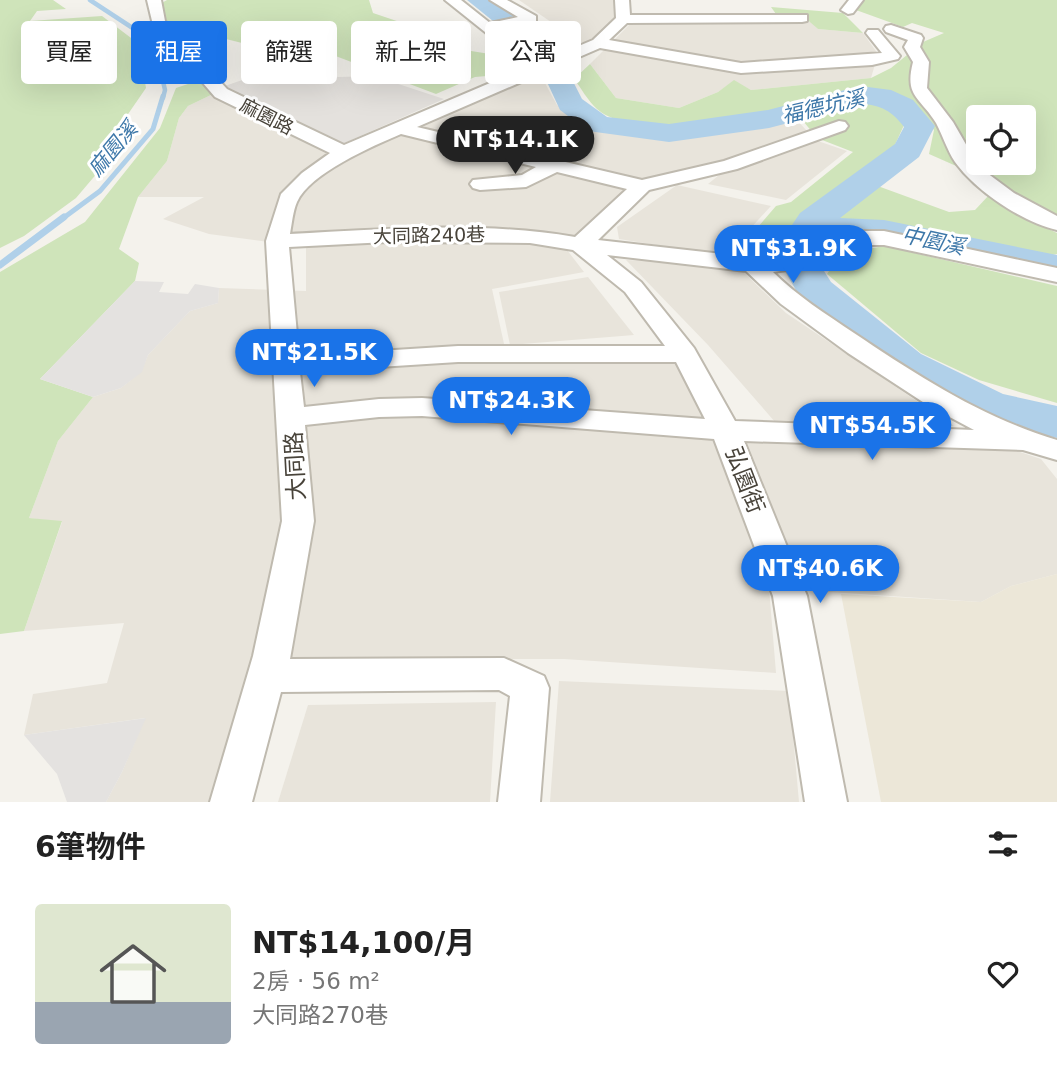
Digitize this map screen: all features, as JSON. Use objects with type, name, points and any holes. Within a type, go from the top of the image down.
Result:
[{"type":"street","name":"麻園路","points":[[154,0],[158,22],[221,93],[344,152]]},
{"type":"street","points":[[452,0],[487,21]]},
{"type":"street","points":[[497,0],[531,19],[518,21]]},
{"type":"street","points":[[622,0],[623,19]]},
{"type":"street","points":[[598,43],[623,19],[802,18]]},
{"type":"street","points":[[598,43],[741,68],[872,60],[892,56],[882,31],[916,38],[912,47],[921,62],[916,85],[919,95],[948,128],[963,159],[976,175],[1028,211],[1056,223]]},
{"type":"street","name":"大同路","points":[[581,50],[598,43]]},
{"type":"street","points":[[688,44],[701,63]]},
{"type":"street","name":"大同路","points":[[231,802],[266,676],[298,521],[277,242],[288,198],[309,177],[344,152],[502,84]]},
{"type":"street","points":[[397,128],[642,186],[730,165],[839,126]]},
{"type":"street","points":[[480,184],[526,181],[554,165]]},
{"type":"street","points":[[580,245],[642,186]]},
{"type":"street","name":"大同路240巷","points":[[277,242],[387,235],[530,236],[580,245],[760,265],[814,260],[830,246],[853,238],[884,238],[1057,275]]},
{"type":"street","name":"弘園街","points":[[580,245],[633,287],[685,354],[726,431],[790,596],[826,802]]},
{"type":"street","points":[[760,265],[771,286],[884,367],[1020,441]]},
{"type":"street","points":[[288,365],[458,354],[685,354]]},
{"type":"street","points":[[292,418],[332,410],[441,406],[726,431],[1020,441],[1057,450]]},
{"type":"street","points":[[266,676],[504,674],[530,688],[519,802]]},
{"type":"shaded area","points":[[519,0],[615,0],[616,18],[592,41],[581,42],[581,21],[550,21]]},
{"type":"shaded area","points":[[811,22],[818,29],[863,33],[878,54],[871,78],[751,90],[734,81],[718,92],[679,108],[616,98],[590,64],[631,23]]},
{"type":"shaded area","points":[[337,77],[351,77],[351,84],[398,84],[444,99],[340,145],[222,87],[241,80],[241,84],[337,84]]},
{"type":"shaded area","points":[[517,84],[545,84],[557,105],[594,130],[672,139],[768,125],[794,117],[807,131],[725,161],[641,180],[567,250],[584,272],[492,289],[508,362],[677,360],[718,441],[1017,451],[1041,459],[1057,479],[1057,574],[1011,586],[981,602],[769,588],[776,673],[564,659],[251,659],[214,802],[106,802],[145,718],[24,735],[33,694],[107,683],[124,623],[24,631],[62,522],[29,518],[58,441],[93,397],[121,388],[141,372],[148,355],[190,311],[218,303],[219,288],[306,291],[306,247],[209,234],[163,219],[204,197],[138,197],[167,161],[179,118],[188,106],[213,94],[349,158]]},
{"type":"shaded area","points":[[812,139],[847,151],[786,200],[708,184],[729,167]]},
{"type":"shaded area","points":[[677,185],[771,206],[725,256],[619,239],[617,227]]},
{"type":"shaded area","points":[[626,260],[736,265],[786,313],[954,426],[775,422],[708,345]]},
{"type":"shaded area","points":[[588,277],[634,335],[510,345],[499,292]]},
{"type":"shaded area","points":[[135,281],[164,282],[159,292],[188,294],[195,284],[219,288],[218,303],[190,311],[148,355],[142,372],[121,388],[93,397],[40,379]]},
{"type":"shaded area","points":[[1057,574],[1057,802],[881,802],[841,594],[981,602],[1011,586]]},
{"type":"shaded area","points":[[559,681],[789,691],[799,802],[550,802]]},
{"type":"shaded area","points":[[496,702],[490,802],[278,802],[308,705]]},
{"type":"shaded area","points":[[146,718],[106,802],[67,802],[57,774],[24,735]]},
{"type":"green space","points":[[0,0],[53,0],[66,9],[37,11],[30,21],[21,21],[21,84],[117,84],[117,27],[131,38],[131,84],[145,84],[146,88],[126,117],[104,165],[76,198],[24,236],[0,248]]},
{"type":"green space","points":[[167,0],[369,0],[373,13],[397,21],[351,21],[351,62],[337,57],[337,21],[241,21],[241,43],[227,39],[227,21],[165,21],[160,4]]},
{"type":"green space","points":[[850,0],[1057,0],[1057,216],[977,175],[1036,175],[1036,105],[966,105],[966,170],[929,154],[934,130],[906,101],[885,91],[847,92],[763,112],[701,122],[640,124],[615,119],[597,109],[578,84],[581,84],[581,72],[590,64],[616,98],[679,108],[718,92],[734,80],[751,90],[871,78],[891,68],[923,42],[944,33],[912,23],[903,27],[856,10]]},
{"type":"green space","points":[[771,7],[843,13],[863,33],[818,29],[803,16],[776,14]]},
{"type":"green space","points":[[102,16],[109,21],[30,21]]},
{"type":"green space","points":[[471,51],[485,53],[485,76],[471,79]]},
{"type":"green space","points":[[188,84],[204,84],[213,94],[188,106],[179,118],[167,161],[138,197],[119,249],[139,263],[135,281],[40,379],[93,397],[58,441],[29,518],[62,521],[24,631],[0,634],[0,272],[85,222],[160,128],[176,88]]},
{"type":"green space","points":[[410,84],[459,84],[436,94]]},
{"type":"green space","points":[[859,100],[885,106],[904,125],[894,147],[803,217],[778,252],[755,259],[733,256],[776,206],[791,202],[853,152],[817,138],[799,116]]},
{"type":"green space","points":[[875,185],[949,212],[975,210],[990,194],[1019,215],[1057,233],[1057,254],[1048,256],[880,225],[834,222]]},
{"type":"green space","points":[[884,246],[1057,286],[1057,403],[979,380],[921,353],[827,274],[841,254]]},
{"type":"waterway","name":"麻園溪","points":[[90,0],[154,42],[165,90],[163,98]]},
{"type":"waterway","name":"福德坑溪","points":[[478,0],[505,17],[545,50],[570,104],[599,125],[669,133],[769,119],[860,95],[881,96],[903,106],[920,126],[908,150],[813,221],[808,228]]},
{"type":"waterway","name":"麻園溪","points":[[62,219],[100,191],[153,129],[163,96]]},
{"type":"waterway","name":"麻園溪","points":[[0,265],[64,217]]},
{"type":"waterway","name":"中園溪","points":[[808,228],[884,231],[1057,267]]},
{"type":"waterway","name":"福德坑溪","points":[[808,228],[793,252],[815,290],[905,364],[989,406],[1057,422]]}]
